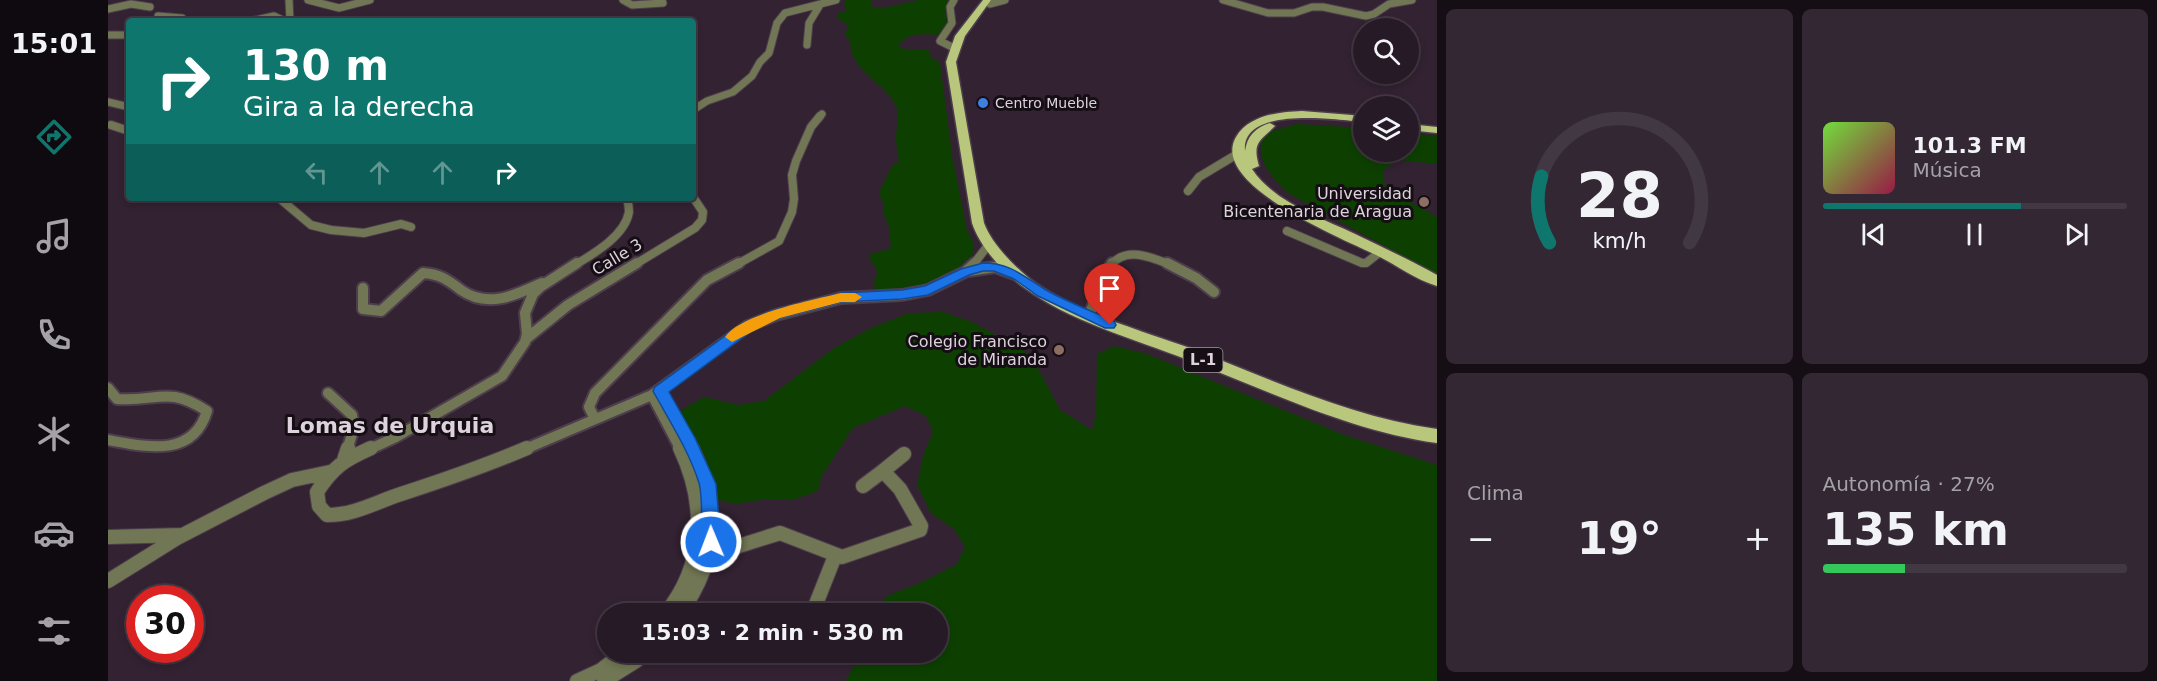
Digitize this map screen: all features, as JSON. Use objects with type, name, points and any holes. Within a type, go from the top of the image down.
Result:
[{"type":"main road","points":[[954,48],[990,1]]},
{"type":"main road","name":"L-1","points":[[990,1],[967,37],[958,63],[986,224],[1016,265],[1047,289],[1091,311],[1378,417],[1412,424],[1437,425]]},
{"type":"main road","name":"L-1","points":[[954,48],[951,62],[962,140],[978,223],[989,244],[1018,276],[1042,293],[1093,318],[1373,424],[1437,436]]},
{"type":"main road","points":[[1353,119],[1304,114],[1272,118],[1250,127],[1243,134],[1238,140],[1239,153],[1250,175],[1269,194],[1437,281]]},
{"type":"main road","points":[[1353,120],[1309,118],[1289,120],[1268,127],[1259,132],[1250,144],[1254,169],[1270,188],[1291,201],[1437,274]]},
{"type":"main road","points":[[1419,126],[1437,128]]},
{"type":"street","points":[[287,18],[289,0]]},
{"type":"street","points":[[308,0],[340,10],[352,8],[370,0]]},
{"type":"street","points":[[623,0],[632,5],[662,1],[667,10]]},
{"type":"street","points":[[696,108],[707,101],[733,92],[753,76],[760,62],[769,52],[777,23],[785,13],[793,9],[836,0]]},
{"type":"street","points":[[954,0],[950,7],[952,22],[940,41],[954,48]]},
{"type":"street","points":[[990,1],[1005,0]]},
{"type":"street","points":[[1223,0],[1251,9],[1275,13],[1293,13],[1317,7],[1371,15],[1389,4],[1412,0]]},
{"type":"street","points":[[1239,0],[1256,9],[1275,13]]},
{"type":"street","points":[[108,9],[131,4],[150,7]]},
{"type":"street","points":[[807,45],[808,21],[820,5]]},
{"type":"street","points":[[158,16],[182,18]]},
{"type":"street","points":[[264,18],[273,16],[283,18]]},
{"type":"street","points":[[108,35],[126,35]]},
{"type":"street","points":[[108,102],[126,106]]},
{"type":"street","points":[[595,419],[589,407],[595,393],[680,306],[707,280],[770,248],[778,241],[792,212],[794,199],[792,174],[796,161],[812,128],[822,114]]},
{"type":"street","points":[[111,125],[126,130]]},
{"type":"street","points":[[1188,191],[1199,177],[1239,153]]},
{"type":"street","points":[[283,201],[311,225],[330,230],[364,233],[401,224],[411,227]]},
{"type":"street","points":[[628,201],[630,213],[614,237],[531,296],[526,307],[527,334],[514,363],[502,376],[396,437],[344,460],[330,472],[317,492],[319,506],[327,515],[342,515],[362,510],[398,495],[475,470],[657,393],[741,331],[776,315],[841,298],[902,295],[928,290],[965,272],[976,262],[989,244]]},
{"type":"street","name":"Calle 3","points":[[527,334],[568,305],[695,228],[702,220],[703,212],[696,201]]},
{"type":"street","points":[[1287,231],[1362,263],[1366,263],[1380,252]]},
{"type":"street","points":[[1091,311],[1100,285],[1112,264],[1124,255],[1132,254],[1155,260],[1200,278],[1214,292]]},
{"type":"street","points":[[965,272],[995,267],[1018,276]]},
{"type":"street","points":[[363,288],[363,309],[381,311],[423,273],[442,275],[471,297],[483,300],[501,298],[556,277]]},
{"type":"street","points":[[108,388],[117,399],[127,401],[170,394],[194,401],[207,411],[206,419],[200,429],[188,440],[175,445],[144,447],[108,440]]},
{"type":"street","points":[[328,393],[351,409],[354,419],[344,460]]},
{"type":"street","points":[[657,393],[689,443],[708,484],[712,530],[710,555],[699,586],[681,603]]},
{"type":"street","points":[[657,393],[695,485],[699,530],[697,558],[676,603]]},
{"type":"street","points":[[863,486],[904,454]]},
{"type":"street","points":[[710,555],[780,532],[835,556],[843,557],[920,530],[921,526],[906,498],[895,482],[883,471]]},
{"type":"street","points":[[108,581],[183,534],[292,480],[330,472]]},
{"type":"street","points":[[108,537],[183,534]]},
{"type":"street","points":[[816,603],[835,556]]},
{"type":"street","points":[[577,681],[601,670],[610,663]]},
{"type":"street","points":[[604,681],[633,663]]},
{"type":"green space","points":[[846,0],[871,0],[872,7],[883,8],[918,0],[948,0],[947,25],[940,35],[911,36],[898,46],[907,50],[930,50],[930,56],[940,63],[952,155],[967,230],[974,244],[974,253],[962,265],[940,280],[929,284],[917,287],[875,289],[874,280],[878,273],[868,255],[891,248],[889,227],[879,192],[892,166],[899,161],[896,138],[898,113],[891,97],[861,68],[855,59],[850,39],[845,37],[849,26],[837,18],[837,13],[845,12],[844,2]]},
{"type":"green space","points":[[1297,124],[1353,127],[1353,162],[1396,162],[1383,170],[1385,188],[1437,217],[1437,275],[1288,193],[1267,170],[1262,157],[1261,141],[1272,131]]},
{"type":"green space","points":[[1419,134],[1437,136],[1437,164],[1418,162]]},
{"type":"green space","points":[[943,312],[972,322],[1026,352],[1038,368],[1060,410],[1092,430],[1096,416],[1097,354],[1115,346],[1147,354],[1344,435],[1437,465],[1437,681],[846,681],[855,663],[948,663],[948,603],[880,603],[889,595],[920,583],[957,564],[965,547],[954,529],[931,513],[917,485],[924,453],[933,432],[926,416],[905,406],[853,428],[821,477],[818,491],[796,499],[768,499],[734,504],[714,499],[704,465],[675,414],[704,397],[738,405],[764,401],[834,348],[873,327],[909,313]]},
{"type":"slow traffic","points":[[732,337],[748,326],[776,315],[841,298],[855,297]]},
{"type":"place","name":"Centro Mueble","points":[[983,103]]},
{"type":"place","name":"Universidad Bicentenaria de Aragua","points":[[1424,202]]},
{"type":"place","name":"Colegio Francisco de Miranda","points":[[1059,350]]},
{"type":"district","name":"Lomas de Urquia","points":[[390,425]]},
{"type":"route","points":[[711,542],[708,484],[661,391],[748,326],[776,315],[841,298],[902,295],[928,290],[965,272],[983,267],[995,267],[1018,276],[1042,293],[1110,325]]}]
